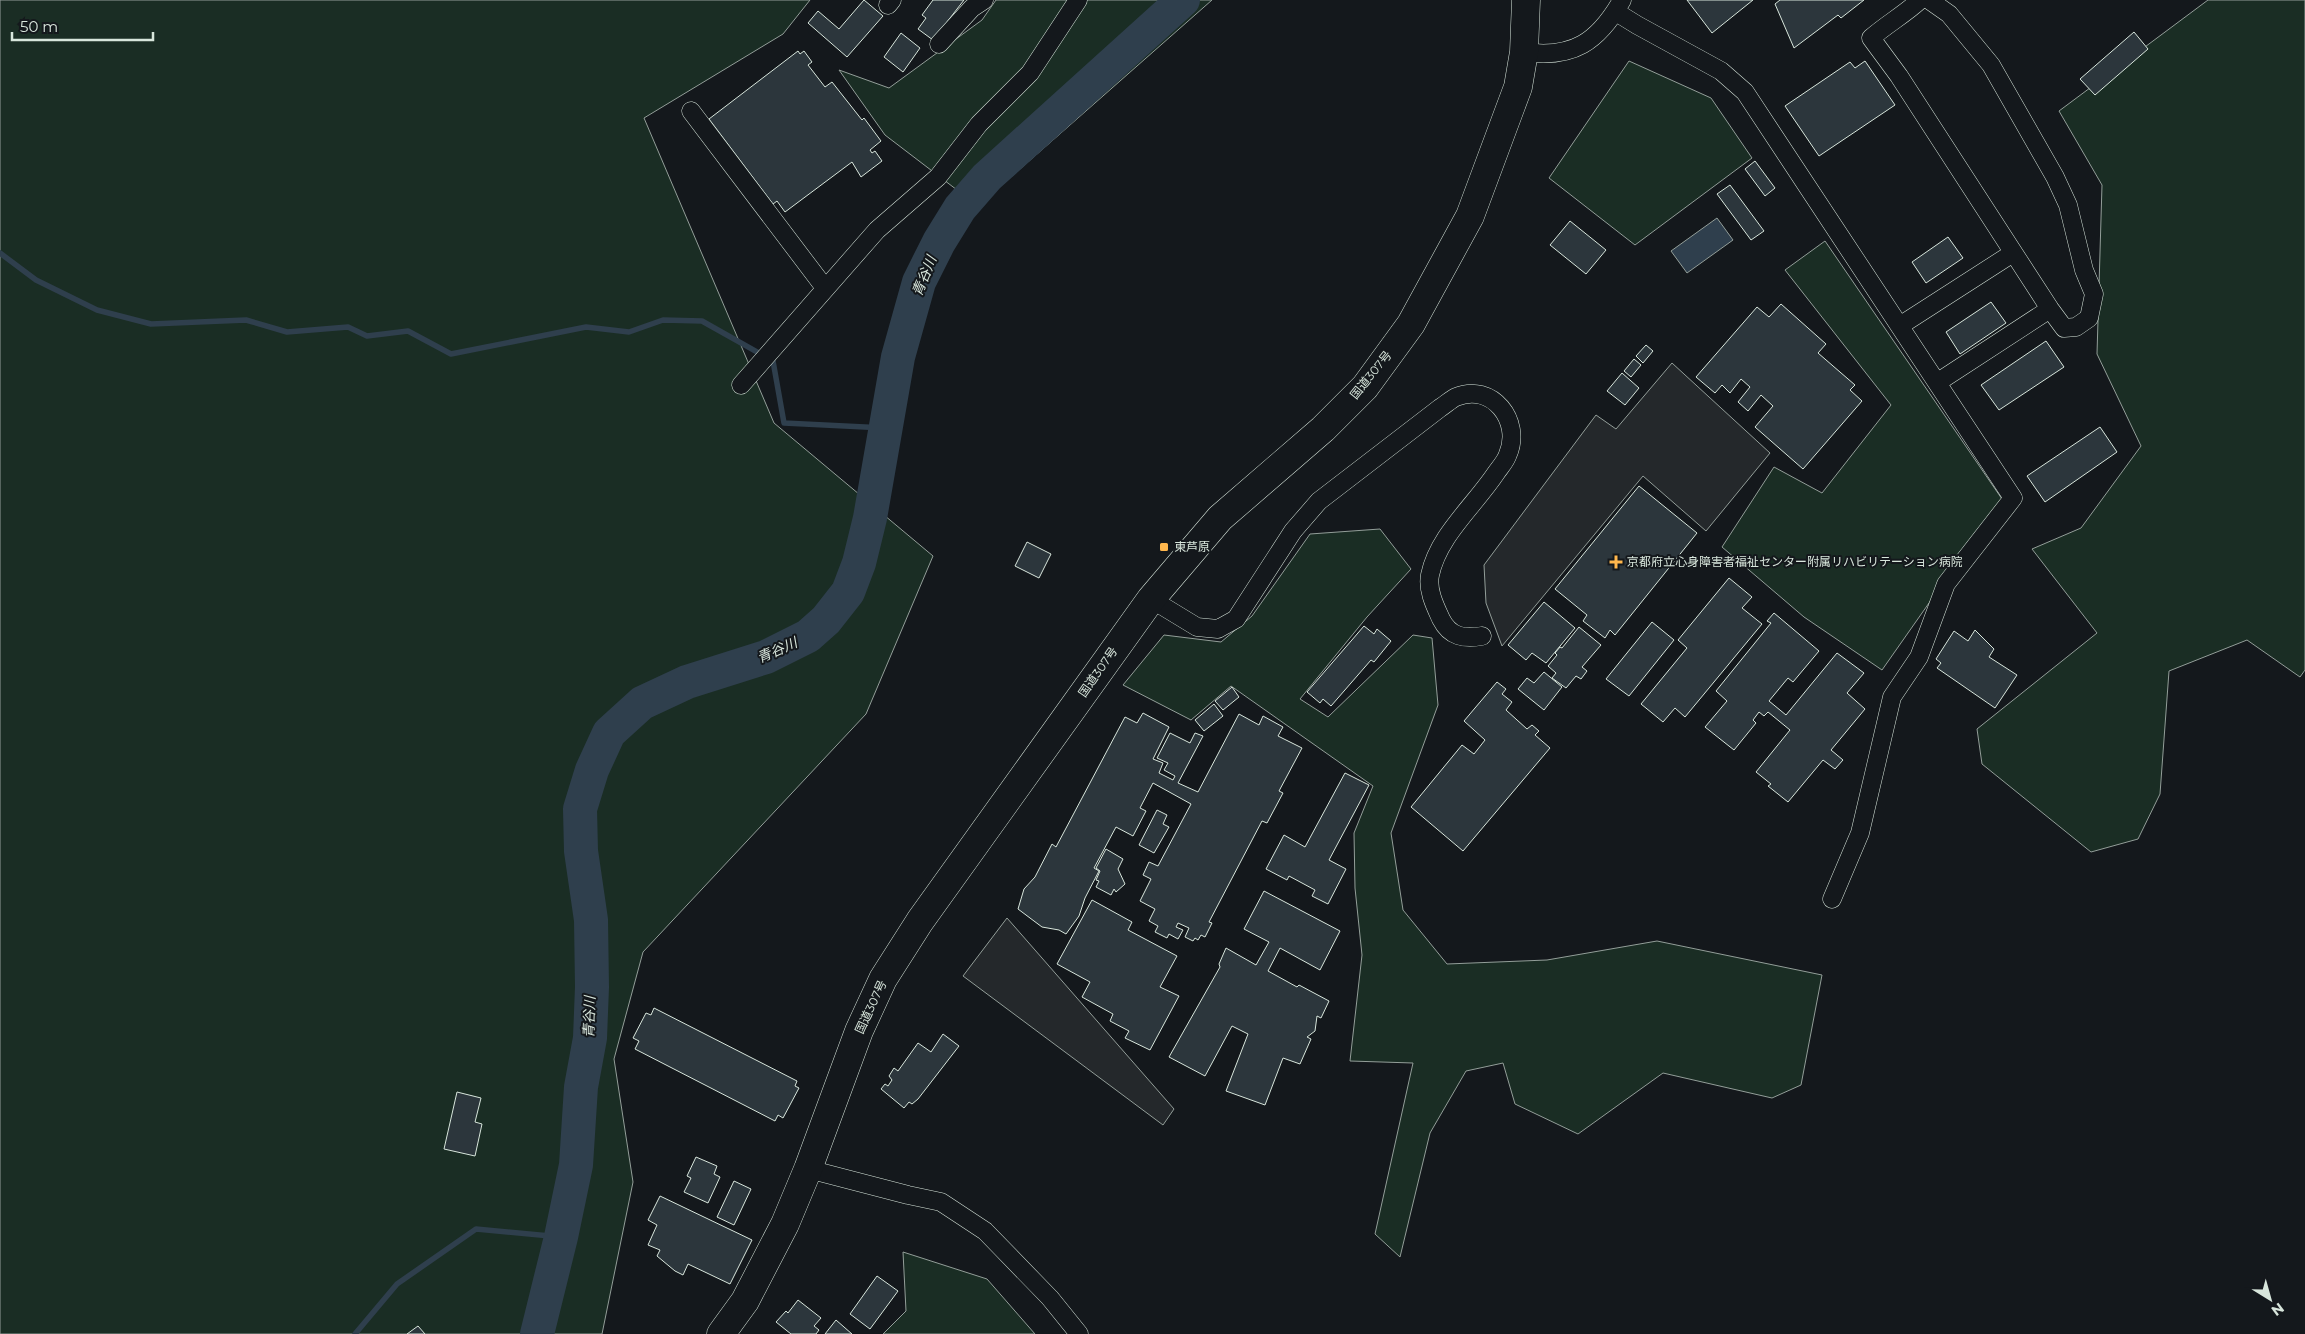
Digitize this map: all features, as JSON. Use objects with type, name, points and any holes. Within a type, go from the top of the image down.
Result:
[{"type":"highway","name":"国道307号","points":[[721,1334],[749,1293],[785,1224],[808,1169],[859,1031],[883,979],[920,921],[1151,599],[1220,518],[1323,429],[1364,387],[1411,324],[1470,216],[1518,87],[1524,52],[1526,0]]},
{"type":"street","points":[[741,385],[877,230],[938,176],[980,124],[1030,73],[1078,0]]},
{"type":"street","points":[[1920,0],[1910,10],[1888,23],[1871,38],[1899,76],[2050,309],[2064,328],[2076,328],[2090,318],[2094,294],[2084,270],[2068,206],[2055,177],[1991,65],[1949,14],[1929,0]]},
{"type":"street","points":[[938,44],[978,1]]},
{"type":"street","points":[[1524,52],[1546,56],[1576,49],[1593,38],[1619,6],[1637,25],[1721,71],[1745,92],[1901,325],[2013,498],[1946,584],[1919,657],[1892,697],[1860,833],[1832,900]]},
{"type":"street","points":[[691,111],[825,288]]},
{"type":"street","points":[[1901,325],[2013,253]]},
{"type":"street","points":[[1938,382],[2050,309]]},
{"type":"street","points":[[1151,599],[1197,627],[1218,629],[1236,619],[1293,531],[1319,501],[1440,408],[1457,397],[1476,394],[1492,399],[1505,411],[1512,427],[1509,454],[1440,547],[1429,577],[1432,602],[1443,622],[1453,634],[1467,639],[1482,636]]},
{"type":"street","points":[[808,1169],[941,1202],[985,1231],[1050,1298],[1079,1334]]},
{"type":"green space","points":[[0,0],[810,0],[783,34],[644,118],[774,423],[933,556],[866,714],[643,952],[614,1059],[633,1182],[602,1334],[0,1334]]},
{"type":"green space","points":[[996,0],[1212,0],[978,206],[885,135],[839,70],[889,88],[982,20]]},
{"type":"green space","points":[[2208,0],[2305,0],[2305,670],[2300,677],[2247,640],[2169,671],[2160,794],[2138,839],[2091,852],[1982,764],[1977,729],[2097,633],[2032,549],[2081,528],[2141,446],[2097,354],[2102,185],[2059,111]]},
{"type":"green space","points":[[1629,61],[1711,98],[1752,158],[1635,245],[1549,178]]},
{"type":"green space","points":[[1825,241],[2002,499],[1882,670],[1804,617],[1722,547],[1774,467],[1822,493],[1891,405],[1785,270]]},
{"type":"green space","points":[[1380,529],[1411,569],[1367,617],[1300,699],[1328,717],[1413,635],[1432,638],[1438,705],[1391,833],[1403,910],[1447,964],[1547,960],[1657,941],[1822,975],[1801,1085],[1772,1098],[1663,1073],[1578,1134],[1515,1104],[1503,1063],[1466,1071],[1430,1133],[1400,1257],[1375,1234],[1413,1063],[1350,1061],[1362,955],[1355,888],[1354,833],[1373,786],[1231,686],[1191,720],[1123,685],[1164,635],[1221,642],[1252,616],[1310,534]]},
{"type":"green space","points":[[903,1252],[987,1279],[1035,1334],[883,1334],[906,1311]]},
{"type":"shaded area","points":[[1672,363],[1770,453],[1706,531],[1643,476],[1502,646],[1486,603],[1484,565],[1596,415],[1616,429]]},
{"type":"shaded area","points":[[1007,918],[1174,1109],[1163,1125],[963,976]]},
{"type":"water","points":[[1717,218],[1733,240],[1687,273],[1671,251]]},
{"type":"building","points":[[864,0],[883,16],[847,57],[808,23],[818,11],[839,29]]},
{"type":"building","points":[[933,0],[964,0],[933,40],[918,29],[926,18],[922,15]]},
{"type":"building","points":[[1687,0],[1753,0],[1712,33]]},
{"type":"building","points":[[1780,0],[1864,0],[1841,18],[1838,15],[1794,48],[1775,4]]},
{"type":"building","points":[[2134,32],[2148,49],[2095,95],[2080,79]]},
{"type":"building","points":[[901,33],[920,48],[903,72],[884,57]]},
{"type":"building","points":[[798,51],[800,54],[804,51],[812,62],[808,65],[825,87],[832,82],[862,120],[864,118],[881,141],[870,150],[872,153],[875,151],[882,161],[861,177],[852,162],[785,212],[777,201],[773,204],[709,119]]},
{"type":"building","points":[[1865,61],[1895,105],[1819,156],[1785,106],[1850,62],[1855,68]]},
{"type":"building","points":[[1755,161],[1775,188],[1765,196],[1745,169]]},
{"type":"building","points":[[1730,185],[1764,231],[1751,240],[1717,194]]},
{"type":"building","points":[[1570,221],[1606,250],[1586,274],[1550,245]]},
{"type":"building","points":[[1948,237],[1963,258],[1926,283],[1912,262]]},
{"type":"building","points":[[1991,302],[2006,323],[1960,354],[1946,332]]},
{"type":"building","points":[[1781,304],[1826,344],[1818,353],[1855,385],[1850,390],[1862,401],[1803,469],[1755,427],[1773,406],[1761,395],[1748,411],[1738,402],[1750,387],[1741,379],[1730,393],[1722,385],[1715,393],[1696,377],[1757,307],[1769,317]]},
{"type":"building","points":[[2046,341],[2064,367],[1999,410],[1981,385]]},
{"type":"building","points":[[1646,345],[1653,351],[1643,363],[1636,356]]},
{"type":"building","points":[[1634,359],[1641,365],[1631,377],[1624,371]]},
{"type":"building","points":[[1622,373],[1639,388],[1625,405],[1607,391]]},
{"type":"building","points":[[2100,427],[2117,452],[2045,502],[2027,476]]},
{"type":"building","points":[[1639,486],[1697,533],[1615,635],[1610,630],[1605,638],[1583,621],[1587,615],[1555,589]]},
{"type":"building","points":[[1027,542],[1051,554],[1039,578],[1015,566]]},
{"type":"building","points":[[1729,578],[1752,597],[1742,608],[1762,624],[1685,717],[1675,708],[1663,722],[1641,704],[1687,648],[1678,640]]},
{"type":"building","points":[[1544,602],[1575,628],[1546,663],[1532,653],[1526,660],[1508,645]]},
{"type":"building","points":[[1774,613],[1819,651],[1793,682],[1788,678],[1769,701],[1786,715],[1837,653],[1864,673],[1847,693],[1865,709],[1831,750],[1843,760],[1835,769],[1823,760],[1788,802],[1768,786],[1771,784],[1756,772],[1790,730],[1768,712],[1764,716],[1759,712],[1753,720],[1756,723],[1734,750],[1705,727],[1727,701],[1716,691],[1771,623],[1767,621]]},
{"type":"building","points":[[1652,622],[1674,640],[1629,696],[1606,679]]},
{"type":"building","points":[[1364,626],[1374,634],[1377,629],[1391,641],[1374,662],[1371,660],[1331,706],[1323,699],[1320,703],[1307,692]]},
{"type":"building","points":[[1579,627],[1601,645],[1582,667],[1587,671],[1581,679],[1576,676],[1566,688],[1552,678],[1556,673],[1548,666],[1557,655],[1555,653],[1560,647],[1562,648]]},
{"type":"building","points":[[1975,630],[1994,649],[1989,657],[2017,675],[1995,708],[1937,668],[1941,663],[1936,659],[1954,631],[1968,641]]},
{"type":"building","points":[[1544,672],[1562,687],[1544,710],[1518,689],[1527,678],[1534,683]]},
{"type":"building","points":[[1497,682],[1506,689],[1502,694],[1512,702],[1506,710],[1527,729],[1532,725],[1539,731],[1535,735],[1550,748],[1463,851],[1411,807],[1462,745],[1474,754],[1485,740],[1464,721]]},
{"type":"building","points":[[1232,687],[1239,697],[1223,710],[1215,701]]},
{"type":"building","points":[[1214,704],[1223,716],[1204,731],[1195,720]]},
{"type":"building","points":[[1143,713],[1169,727],[1153,759],[1163,763],[1159,773],[1173,780],[1175,776],[1164,770],[1168,763],[1157,758],[1170,733],[1190,743],[1195,733],[1203,736],[1178,783],[1198,792],[1239,714],[1259,725],[1263,716],[1283,727],[1278,736],[1302,748],[1279,791],[1283,793],[1267,823],[1262,821],[1209,922],[1212,923],[1205,937],[1201,935],[1198,940],[1195,938],[1193,941],[1185,937],[1189,928],[1178,923],[1176,927],[1183,930],[1178,939],[1169,934],[1167,938],[1155,932],[1158,926],[1149,921],[1155,909],[1140,901],[1151,879],[1143,875],[1149,862],[1158,866],[1191,804],[1153,783],[1140,808],[1146,811],[1133,836],[1116,827],[1094,868],[1099,871],[1085,898],[1079,916],[1066,934],[1059,930],[1042,927],[1018,909],[1024,889],[1035,877],[1052,844],[1056,847],[1125,717],[1137,723]]},
{"type":"building","points":[[1345,773],[1369,785],[1329,860],[1346,869],[1328,904],[1312,896],[1315,890],[1289,876],[1287,880],[1266,869],[1284,835],[1305,847]]},
{"type":"building","points":[[1157,810],[1167,815],[1163,824],[1169,827],[1154,853],[1139,845]]},
{"type":"building","points":[[1106,849],[1123,859],[1118,869],[1125,884],[1116,892],[1114,889],[1111,895],[1096,887],[1099,881],[1096,880],[1100,871],[1096,868]]},
{"type":"building","points":[[1264,891],[1340,931],[1320,970],[1280,948],[1268,971],[1297,987],[1299,985],[1329,1001],[1321,1018],[1317,1016],[1315,1031],[1307,1037],[1311,1039],[1300,1064],[1283,1058],[1265,1105],[1226,1091],[1248,1034],[1232,1026],[1205,1076],[1169,1057],[1220,967],[1219,964],[1226,948],[1256,965],[1269,942],[1244,929]]},
{"type":"building","points":[[1092,900],[1132,922],[1128,930],[1177,956],[1160,987],[1179,996],[1150,1050],[1125,1038],[1129,1031],[1110,1021],[1113,1014],[1082,997],[1090,982],[1057,964]]},
{"type":"building","points":[[654,1008],[797,1081],[795,1086],[799,1088],[783,1118],[778,1115],[775,1121],[635,1049],[639,1041],[633,1038],[646,1013],[651,1015]]},
{"type":"building","points":[[943,1034],[959,1046],[918,1099],[912,1104],[909,1102],[904,1108],[881,1089],[885,1084],[888,1086],[892,1080],[889,1076],[894,1068],[898,1071],[918,1043],[931,1052]]},
{"type":"building","points":[[457,1092],[481,1098],[475,1122],[482,1124],[475,1156],[444,1149]]},
{"type":"building","points":[[696,1157],[717,1166],[714,1174],[720,1177],[708,1203],[684,1192],[691,1178],[687,1176]]},
{"type":"building","points":[[734,1181],[751,1189],[734,1225],[717,1217]]},
{"type":"building","points":[[660,1196],[752,1240],[730,1284],[688,1264],[683,1275],[657,1256],[660,1250],[648,1245],[657,1225],[648,1220]]},
{"type":"building","points":[[877,1276],[898,1291],[870,1329],[850,1314]]},
{"type":"building","points":[[798,1300],[821,1318],[814,1326],[819,1330],[816,1334],[791,1334],[776,1322],[786,1311],[788,1313]]},
{"type":"building","points":[[836,1320],[852,1334],[825,1334]]},
{"type":"building","points":[[418,1326],[425,1334],[407,1334]]},
{"type":"waterway","name":"青谷川","points":[[537,1334],[561,1237],[576,1165],[581,1087],[590,1038],[592,987],[591,920],[581,851],[580,809],[592,770],[609,733],[642,703],[687,682],[766,657],[808,636],[826,620],[848,592],[859,563],[870,518],[898,357],[919,282],[939,242],[960,208],[987,177],[1183,0]]},
{"type":"waterway","points":[[0,253],[36,280],[97,310],[151,324],[246,320],[287,332],[348,327],[367,336],[408,331],[451,354],[586,327],[629,332],[663,320],[702,321],[773,361],[784,423],[885,428]]},
{"type":"waterway","points":[[355,1334],[397,1284],[476,1229],[561,1237]]},
{"type":"place","name":"東芦原","points":[[1164,547]]},
{"type":"place","name":"京都府立心身障害者福祉センター附属リハビリテーション病院","points":[[1616,562]]}]
